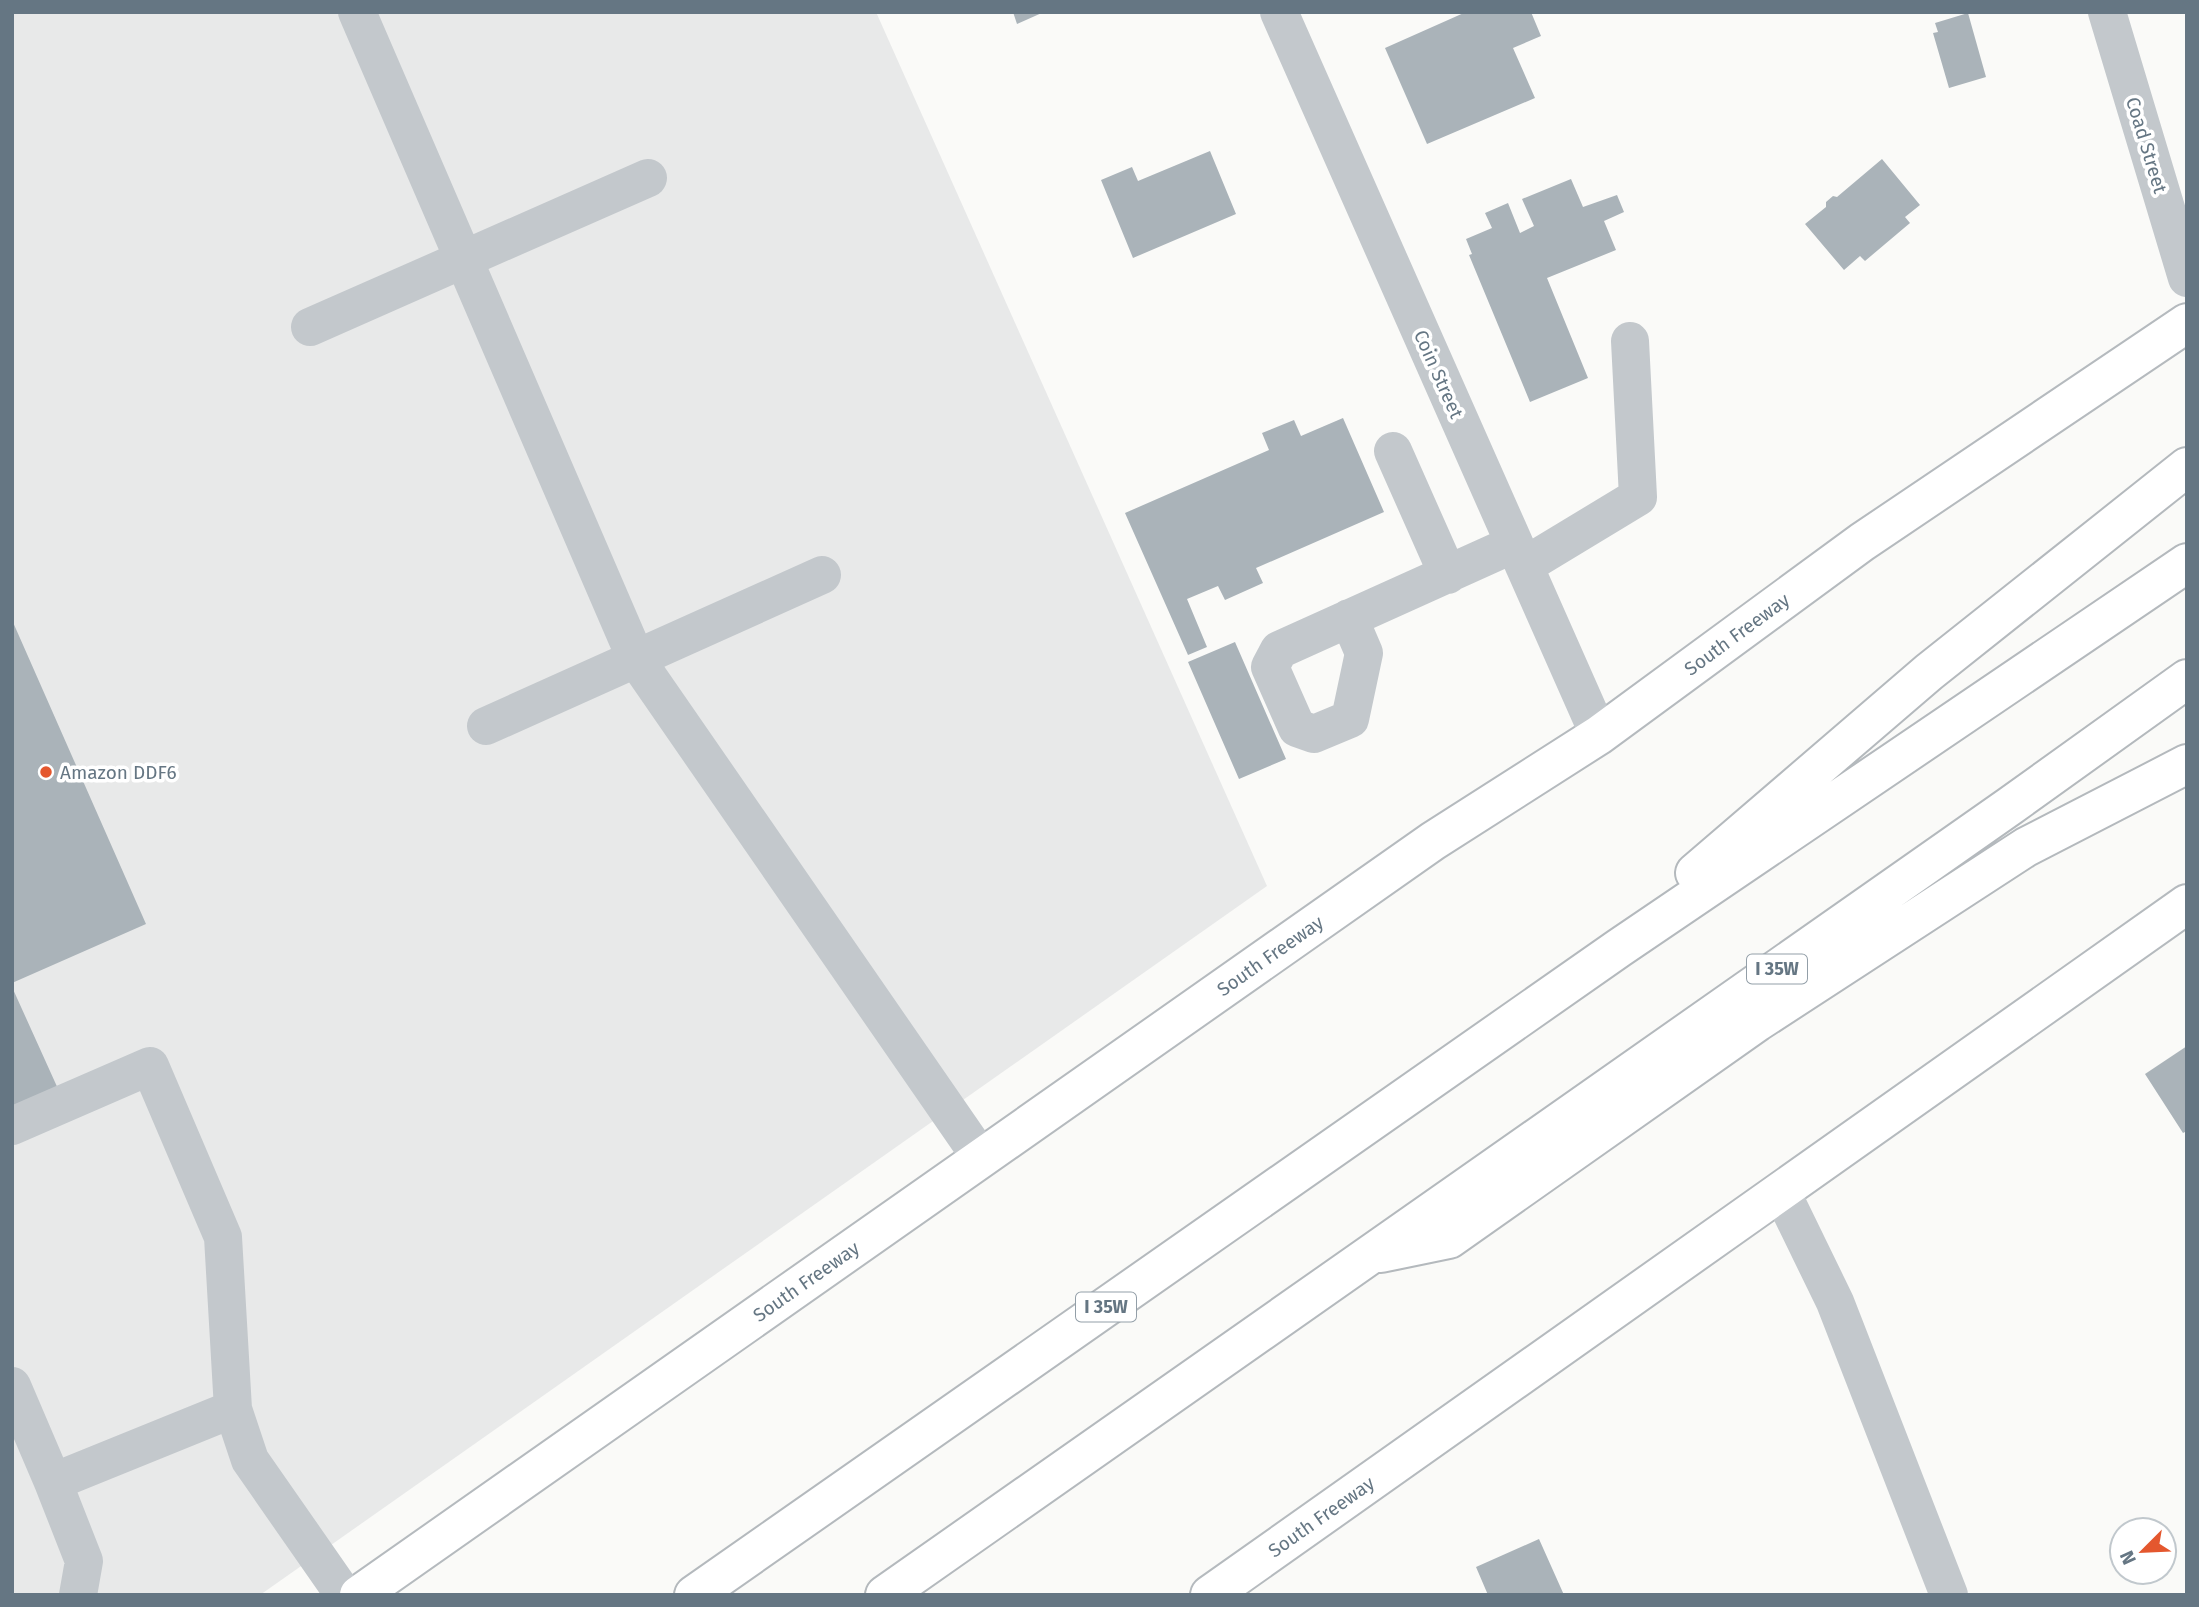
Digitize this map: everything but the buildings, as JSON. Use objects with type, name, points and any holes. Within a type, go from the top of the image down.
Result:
[{"type":"main road","name":"South Freeway","points":[[359,1595],[1433,841],[1599,735],[1862,542],[2187,323]]},
{"type":"main road","points":[[1619,948],[1704,864],[1929,672],[2187,467]]},
{"type":"main road","name":"I 35W","points":[[694,1595],[1619,948],[2187,563]]},
{"type":"main road","name":"I 35W","points":[[885,1595],[1999,814],[2187,679]]},
{"type":"main road","points":[[1365,1256],[1449,1239],[1757,1022],[2026,847],[2187,764]]},
{"type":"main road","name":"South Freeway","points":[[1210,1595],[2187,904]]},
{"type":"street","points":[[357,12],[636,659],[981,1158]]},
{"type":"street","name":"Coin Street","points":[[1279,12],[1599,735]]},
{"type":"street","name":"Coad Street","points":[[2108,12],[2187,278]]},
{"type":"street","points":[[310,327],[648,178]]},
{"type":"street","points":[[1349,618],[1448,575],[1519,555],[1638,497],[1630,341]]},
{"type":"street","points":[[1393,451],[1448,575]]},
{"type":"street","points":[[486,726],[822,575]]},
{"type":"street","points":[[12,1126],[150,1066],[223,1237],[233,1409],[250,1460],[344,1595]]},
{"type":"street","points":[[1781,1191],[1835,1302],[1950,1595]]},
{"type":"street","points":[[12,1386],[84,1561],[78,1595]]},
{"type":"street","points":[[52,1482],[233,1409]]},
{"type":"shaded area","points":[[12,12],[876,12],[1267,886],[260,1595],[12,1595]]},
{"type":"place","name":"Amazon DDF6","points":[[46,772]]}]
